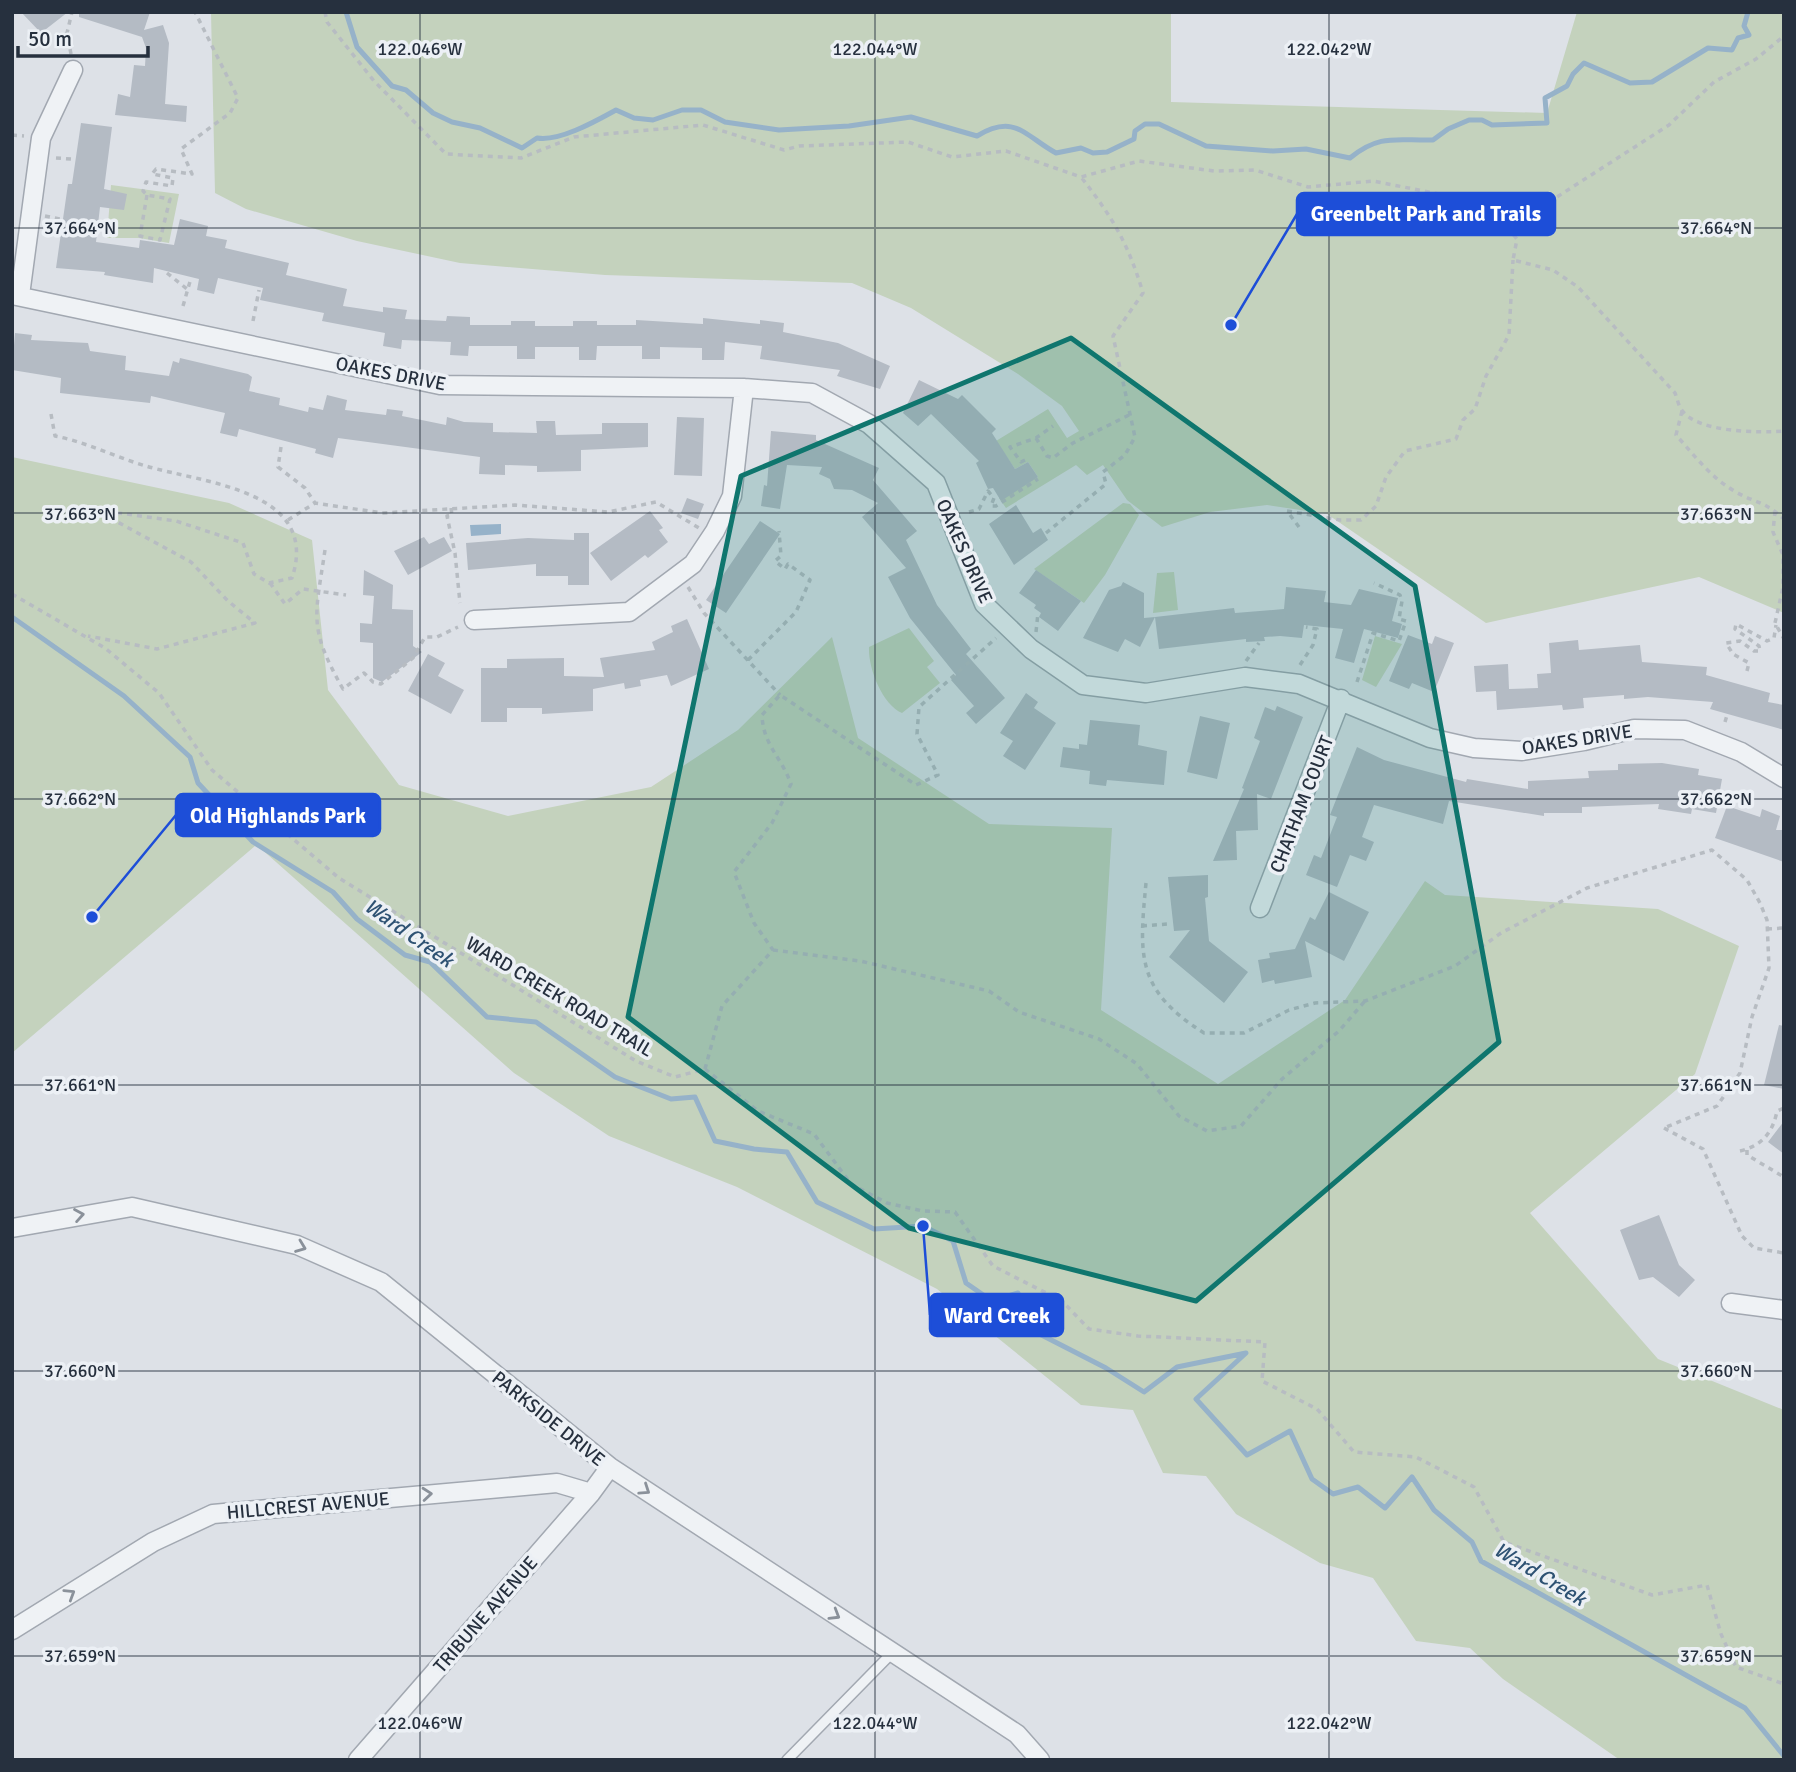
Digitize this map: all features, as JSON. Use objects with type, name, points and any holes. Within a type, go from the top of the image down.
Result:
[{"type":"street","points":[[16,295],[41,138],[73,70]]},
{"type":"street","name":"OAKES DRIVE","points":[[16,295],[440,385],[744,388],[812,393],[869,424],[936,482],[984,604],[1031,649],[1083,685],[1146,693],[1245,677],[1299,684],[1341,699],[1430,738],[1474,748],[1522,751],[1584,741],[1634,729],[1685,730],[1741,752],[1784,778]]},
{"type":"street","points":[[474,620],[629,612],[692,564],[732,496],[744,388]]},
{"type":"street","name":"CHATHAM COURT","points":[[1260,908],[1341,699]]},
{"type":"street","name":"PARKSIDE DRIVE","points":[[12,1228],[132,1207],[297,1245],[381,1282],[610,1467],[1017,1734],[1040,1760]]},
{"type":"street","points":[[1731,1303],[1784,1310]]},
{"type":"street","name":"TRIBUNE AVENUE","points":[[358,1760],[591,1493],[610,1467]]},
{"type":"street","name":"HILLCREST AVENUE","points":[[12,1630],[153,1542],[213,1514],[557,1483],[591,1493]]},
{"type":"lane","points":[[787,1760],[894,1651]]},
{"type":"path","points":[[72,12],[67,33],[73,70]]},
{"type":"path","points":[[147,195],[140,236],[160,240],[170,198],[147,195],[143,191],[146,182],[172,186],[173,178],[152,174],[156,169],[192,174],[180,149],[230,113],[238,98],[195,12]]},
{"type":"path","points":[[325,12],[327,22],[374,81],[446,154],[521,158],[574,137],[703,125],[784,150],[799,146],[908,142],[952,157],[1006,151],[1081,177],[1107,211],[1129,249],[1143,293],[1113,336],[1135,437],[1125,455],[1103,472],[1106,484],[1046,533]]},
{"type":"path","points":[[1081,177],[1139,161],[1214,171],[1255,170],[1308,187],[1373,181],[1439,194],[1492,210],[1532,213],[1669,125],[1714,82],[1756,59],[1784,36]]},
{"type":"path","points":[[51,157],[71,159]]},
{"type":"path","points":[[1299,527],[1287,510],[1340,520],[1361,520],[1376,506],[1386,477],[1405,451],[1456,439],[1463,420],[1475,409],[1486,376],[1509,335],[1513,260],[1517,239],[1492,210]]},
{"type":"path","points":[[1513,260],[1553,270],[1578,286],[1675,393],[1682,411],[1691,418],[1730,431],[1784,431]]},
{"type":"path","points":[[167,273],[188,289]]},
{"type":"path","points":[[183,306],[191,278]]},
{"type":"path","points":[[253,321],[259,290]]},
{"type":"path","points":[[1682,411],[1676,435],[1709,473],[1737,493],[1767,503],[1784,519]]},
{"type":"path","points":[[51,414],[55,436],[157,469],[218,482],[257,497],[288,520],[300,556],[292,578],[269,583]]},
{"type":"path","points":[[1036,438],[1047,456],[1053,458],[1073,443],[1129,415]]},
{"type":"path","points":[[1025,460],[1021,462],[1010,447],[1036,438],[1053,426]]},
{"type":"path","points":[[281,447],[278,467],[305,488],[315,503]]},
{"type":"path","points":[[970,512],[979,509],[988,491],[994,498],[991,506],[996,506],[1038,479]]},
{"type":"path","points":[[288,520],[315,503],[382,513],[515,505],[608,512],[656,502],[711,535]]},
{"type":"path","points":[[451,508],[452,515],[447,516],[461,589],[460,603]]},
{"type":"path","points":[[1747,671],[1749,663],[1733,654],[1726,643],[1740,641],[1755,651],[1760,651],[1759,646],[1735,629],[1736,624],[1767,641],[1774,638],[1783,587],[1783,555],[1773,532],[1775,510]]},
{"type":"path","points":[[86,636],[157,649],[255,623],[228,601],[191,562],[112,519],[119,513],[176,521],[243,543],[254,574],[269,583],[285,604],[303,589],[346,595]]},
{"type":"path","points":[[748,660],[796,612],[810,580],[788,564],[785,569],[775,561],[781,556],[779,531]]},
{"type":"path","points":[[325,550],[316,631],[327,660],[343,689],[364,673],[373,682],[381,684],[413,658],[425,636],[438,636],[474,620]]},
{"type":"path","points":[[679,574],[704,613],[780,695],[916,785],[938,775],[917,734],[919,707],[1009,627]]},
{"type":"path","points":[[1357,682],[1373,633],[1399,641],[1406,621],[1399,619],[1402,601],[1400,594],[1374,583]]},
{"type":"path","name":"WARD CREEK ROAD TRAIL","points":[[12,594],[105,648],[159,693],[212,770],[339,878],[636,1061],[675,1077],[705,1069]]},
{"type":"path","points":[[1036,633],[1038,613]]},
{"type":"path","points":[[1776,625],[1784,639]]},
{"type":"path","points":[[1300,665],[1313,645],[1317,629],[1306,627]]},
{"type":"path","points":[[1245,661],[1259,643]]},
{"type":"path","points":[[1361,645],[1369,647]]},
{"type":"path","points":[[780,695],[762,715],[762,735],[784,763],[791,784],[772,823],[734,872],[754,923],[773,950],[860,961],[989,990],[1019,1012],[1099,1039],[1137,1064],[1179,1116],[1207,1131],[1241,1126],[1282,1079],[1339,1031],[1365,1002]]},
{"type":"path","points":[[1724,722],[1727,715]]},
{"type":"path","points":[[1146,883],[1142,962],[1149,982],[1164,1000],[1204,1033],[1244,1033],[1289,1010],[1315,1003],[1365,1002],[1455,966],[1501,933],[1587,888],[1712,850],[1747,880],[1764,912],[1769,968],[1752,1017],[1740,1073],[1717,1106],[1664,1128],[1703,1149],[1742,1236],[1755,1248],[1784,1253]]},
{"type":"path","points":[[1142,926],[1167,924]]},
{"type":"path","points":[[1767,929],[1784,928]]},
{"type":"path","points":[[773,950],[722,1006],[705,1069],[758,1111],[814,1134],[851,1184],[887,1203],[923,1211],[955,1212],[993,1266],[1062,1301],[1089,1329],[1138,1336],[1265,1342],[1262,1381],[1317,1409],[1354,1452],[1416,1458],[1474,1488],[1504,1542],[1652,1595],[1707,1585],[1721,1634],[1736,1667],[1784,1684]]},
{"type":"path","points":[[1740,1151],[1764,1140],[1774,1127],[1777,1111],[1784,1108]]},
{"type":"path","points":[[1746,1150],[1747,1155],[1784,1177]]},
{"type":"highlighted area","points":[[1071,338],[1415,586],[1499,1042],[1196,1301],[909,1228],[628,1017],[741,476]]},
{"type":"green space","points":[[211,12],[1171,12],[1171,102],[1547,113],[1577,12],[1784,12],[1784,613],[1699,577],[1486,623],[1327,514],[1267,505],[1210,512],[1162,527],[1127,500],[1103,465],[1087,475],[1076,465],[1006,508],[999,498],[1038,477],[1028,462],[1015,469],[996,441],[1048,409],[1067,438],[1079,431],[1062,406],[1018,374],[911,308],[852,283],[605,275],[460,263],[357,241],[246,209],[215,193]]},
{"type":"green space","points":[[111,185],[179,194],[169,243],[139,238],[107,238]]},
{"type":"green space","points":[[12,457],[229,503],[312,540],[328,690],[399,785],[508,816],[651,787],[738,730],[832,637],[858,738],[989,824],[1112,828],[1101,1010],[1218,1084],[1345,1000],[1425,881],[1445,895],[1658,909],[1739,946],[1695,1074],[1530,1213],[1658,1359],[1784,1410],[1784,1760],[1620,1760],[1503,1679],[1470,1648],[1416,1641],[1373,1578],[1320,1563],[1236,1514],[1206,1476],[1163,1473],[1133,1410],[1081,1405],[937,1289],[737,1187],[609,1136],[514,1073],[241,831],[255,846],[12,1053]]},
{"type":"green space","points":[[1123,503],[1130,504],[1139,515],[1105,575],[1084,603],[1034,569]]},
{"type":"green space","points":[[1174,572],[1178,610],[1153,613],[1157,573]]},
{"type":"green space","points":[[909,628],[934,661],[927,667],[940,683],[902,713],[888,702],[878,684],[871,665],[869,647]]},
{"type":"green space","points":[[1375,636],[1402,644],[1376,687],[1362,680]]},
{"type":"water","points":[[501,524],[501,534],[471,536],[470,525]]},
{"type":"building","points":[[21,12],[68,12],[41,33]]},
{"type":"building","points":[[79,12],[150,12],[144,30],[163,25],[169,43],[165,104],[187,106],[186,122],[115,115],[118,94],[130,97],[134,65],[145,66],[146,48],[142,37],[79,17]]},
{"type":"building","points":[[81,123],[112,127],[104,189],[127,194],[124,210],[100,207],[96,242],[139,248],[140,240],[174,245],[180,219],[208,226],[206,236],[227,240],[225,248],[289,263],[286,275],[347,289],[343,306],[383,312],[383,307],[407,310],[405,319],[446,321],[447,316],[470,317],[470,325],[511,325],[511,321],[535,321],[535,326],[573,326],[573,321],[597,321],[597,325],[636,325],[636,320],[703,324],[703,318],[760,324],[760,320],[784,323],[783,332],[838,343],[890,366],[880,389],[837,376],[840,370],[760,359],[762,346],[725,342],[724,360],[702,360],[702,348],[660,347],[660,359],[642,359],[642,346],[597,346],[596,360],[579,360],[579,347],[535,347],[535,359],[517,359],[517,346],[469,346],[468,356],[450,355],[451,342],[402,340],[401,349],[383,346],[385,333],[322,321],[324,313],[260,300],[263,288],[218,278],[214,294],[197,290],[199,279],[154,268],[153,283],[104,275],[105,272],[56,268],[68,184],[72,184]]},
{"type":"building","points":[[15,333],[32,335],[31,340],[88,343],[90,351],[126,356],[125,370],[169,376],[173,361],[179,363],[180,358],[248,374],[252,377],[249,391],[280,398],[279,405],[308,412],[309,407],[323,410],[327,395],[347,400],[345,410],[386,415],[387,409],[403,411],[402,416],[446,425],[447,417],[464,422],[493,423],[493,432],[537,433],[536,421],[555,421],[556,435],[602,434],[602,423],[648,423],[648,447],[581,450],[581,471],[537,472],[537,466],[505,465],[505,475],[479,474],[480,457],[338,438],[333,458],[315,453],[316,449],[239,429],[237,437],[220,433],[225,413],[151,396],[150,403],[60,393],[61,378],[12,370]]},
{"type":"building","points":[[919,380],[958,399],[962,395],[996,429],[992,433],[1015,469],[1028,462],[1038,477],[1001,501],[993,488],[988,489],[976,463],[979,461],[931,414],[918,426],[903,413]]},
{"type":"building","points":[[677,417],[704,418],[702,476],[674,475]]},
{"type":"building","points":[[771,431],[816,435],[816,440],[879,468],[873,480],[917,531],[906,540],[937,605],[971,649],[966,654],[1005,698],[976,724],[966,713],[974,706],[951,680],[956,675],[910,618],[888,577],[906,568],[862,517],[878,503],[852,490],[834,489],[830,479],[819,474],[822,467],[787,465],[780,509],[761,506],[764,485],[767,486]]},
{"type":"building","points":[[687,498],[704,504],[698,519],[681,513]]},
{"type":"building","points":[[1016,505],[1033,533],[1041,528],[1048,540],[1014,565],[989,524]]},
{"type":"building","points":[[650,511],[663,528],[659,530],[668,542],[648,558],[645,555],[611,581],[590,553]]},
{"type":"building","points":[[760,521],[780,534],[726,613],[706,600]]},
{"type":"building","points":[[574,533],[589,533],[589,585],[568,585],[568,576],[536,576],[536,564],[468,570],[466,543],[528,538],[574,540]]},
{"type":"building","points":[[424,537],[429,544],[444,537],[452,551],[408,575],[394,551]]},
{"type":"building","points":[[364,570],[393,585],[392,609],[413,610],[413,646],[422,652],[382,682],[373,678],[373,643],[360,642],[360,623],[372,624],[374,596],[363,595]]},
{"type":"building","points":[[1036,570],[1081,601],[1058,631],[1039,617],[1041,613],[1034,608],[1036,605],[1019,593]]},
{"type":"building","points":[[1123,582],[1144,593],[1144,618],[1155,617],[1140,647],[1125,639],[1118,652],[1083,638],[1109,590],[1121,586]]},
{"type":"building","points":[[1286,587],[1326,591],[1324,602],[1351,605],[1359,589],[1398,598],[1392,621],[1402,624],[1398,638],[1364,629],[1354,663],[1335,658],[1343,629],[1304,625],[1302,638],[1264,637],[1265,641],[1246,642],[1246,639],[1159,649],[1155,617],[1234,608],[1235,613],[1284,609]]},
{"type":"building","points":[[687,619],[709,669],[671,686],[667,675],[640,680],[641,686],[625,689],[624,683],[593,689],[593,711],[542,714],[542,708],[507,708],[507,722],[481,722],[481,668],[507,668],[507,659],[564,658],[564,676],[604,677],[600,658],[655,650],[652,642],[673,632],[671,626]]},
{"type":"building","points":[[1408,635],[1432,644],[1435,636],[1454,643],[1434,692],[1412,683],[1409,689],[1389,681]]},
{"type":"building","points":[[1578,640],[1579,650],[1640,645],[1642,662],[1707,667],[1706,675],[1770,693],[1768,702],[1784,705],[1784,730],[1710,709],[1713,702],[1648,697],[1624,699],[1624,695],[1583,698],[1584,708],[1563,710],[1562,705],[1497,710],[1496,691],[1476,692],[1474,666],[1508,664],[1509,689],[1538,688],[1537,674],[1551,673],[1549,643]]},
{"type":"building","points":[[428,654],[445,663],[438,676],[464,690],[451,714],[408,691]]},
{"type":"building","points":[[1026,693],[1038,702],[1034,708],[1056,723],[1025,770],[1003,756],[1013,741],[1000,733]]},
{"type":"building","points":[[1277,706],[1303,717],[1271,799],[1257,794],[1258,830],[1236,831],[1237,860],[1213,861],[1244,789],[1242,788],[1260,741],[1254,738],[1265,707],[1275,711]]},
{"type":"building","points":[[1200,716],[1230,723],[1217,779],[1187,772]]},
{"type":"building","points":[[1090,720],[1140,725],[1138,745],[1167,751],[1164,785],[1107,780],[1106,786],[1089,784],[1090,771],[1060,767],[1063,747],[1079,749],[1079,744],[1087,745]]},
{"type":"building","points":[[1357,747],[1384,760],[1466,782],[1467,779],[1528,789],[1528,781],[1589,778],[1588,771],[1618,770],[1618,764],[1662,763],[1699,769],[1698,775],[1722,779],[1716,813],[1692,809],[1691,814],[1658,809],[1659,804],[1582,807],[1582,813],[1544,813],[1544,816],[1449,801],[1443,824],[1374,805],[1362,837],[1374,842],[1366,861],[1350,855],[1337,887],[1306,875],[1314,855],[1321,858],[1337,817],[1330,815]]},
{"type":"building","points":[[1727,806],[1760,817],[1762,809],[1780,816],[1776,830],[1784,830],[1784,862],[1715,838]]},
{"type":"building","points":[[1208,875],[1208,897],[1205,898],[1209,941],[1248,972],[1224,1003],[1169,957],[1190,930],[1174,931],[1168,877]]},
{"type":"building","points":[[1329,892],[1369,912],[1344,961],[1305,941],[1312,977],[1275,984],[1274,980],[1262,983],[1258,960],[1270,958],[1269,953],[1295,949],[1310,917],[1315,920]]},
{"type":"building","points":[[1779,1025],[1784,1026],[1784,1089],[1764,1085]]},
{"type":"building","points":[[1784,1121],[1784,1154],[1768,1142]]},
{"type":"building","points":[[1659,1215],[1679,1265],[1695,1280],[1679,1297],[1653,1277],[1639,1280],[1620,1230]]},
{"type":"waterway","points":[[346,12],[357,47],[392,86],[406,90],[433,113],[452,122],[480,128],[522,148],[537,138],[556,137],[577,130],[616,110],[634,118],[653,120],[682,110],[701,110],[725,122],[779,130],[849,126],[911,117],[977,136],[990,129],[1011,127],[1056,153],[1081,148],[1093,153],[1107,152],[1134,139],[1135,131],[1145,124],[1159,124],[1206,146],[1273,151],[1306,149],[1350,158],[1380,142],[1433,140],[1448,129],[1469,120],[1482,120],[1492,125],[1547,123],[1545,98],[1567,86],[1573,74],[1584,63],[1630,83],[1652,82],[1708,48],[1732,50],[1738,38],[1749,35],[1744,26],[1748,12]]},
{"type":"waterway","name":"Ward Creek","points":[[12,617],[124,696],[190,757],[198,783],[253,842],[333,892],[357,919],[405,955],[430,962],[487,1017],[536,1022],[615,1077],[671,1099],[695,1097],[715,1141],[787,1152],[817,1202],[874,1229],[923,1226],[953,1241],[966,1283],[992,1301],[1018,1293],[1020,1324],[1106,1368],[1144,1392],[1177,1367],[1246,1353],[1196,1399],[1247,1455],[1290,1431],[1312,1479],[1333,1494],[1358,1487],[1385,1508],[1412,1477],[1434,1510],[1472,1542],[1481,1561],[1745,1708],[1784,1756]]},
{"type":"place","name":"Greenbelt Park and Trails","points":[[1231,325]]},
{"type":"place","name":"Old Highlands Park","points":[[92,917]]},
{"type":"place","name":"Ward Creek","points":[[923,1226]]}]
